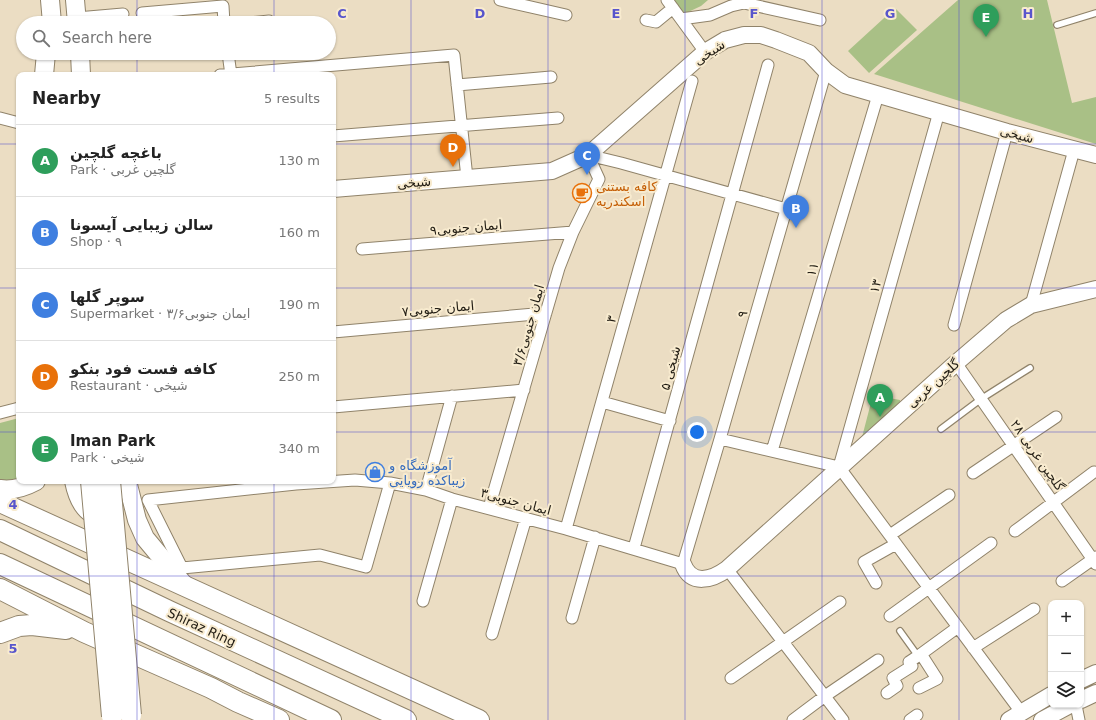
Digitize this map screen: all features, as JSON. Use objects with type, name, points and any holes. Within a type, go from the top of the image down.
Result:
[{"type":"highway","points":[[91,484],[121,718]]},
{"type":"highway","points":[[110,484],[121,718]]},
{"type":"highway","points":[[0,502],[479,720]]},
{"type":"highway","name":"Shiraz Ring","points":[[0,530],[169,611],[406,720]]},
{"type":"highway","points":[[0,564],[330,720]]},
{"type":"highway","points":[[0,589],[84,632],[279,720]]},
{"type":"highway","points":[[0,633],[19,626],[32,625],[59,627],[84,632]]},
{"type":"highway","points":[[238,702],[253,715],[256,720]]},
{"type":"main road","points":[[75,0],[77,16]]},
{"type":"main road","points":[[44,72],[45,60]]},
{"type":"main road","points":[[55,60],[56,72]]},
{"type":"main road","points":[[80,60],[81,72]]},
{"type":"main road","points":[[0,489],[7,490],[30,484]]},
{"type":"main road","points":[[75,484],[78,496],[85,509],[98,516],[108,514],[117,505],[123,491],[122,484]]},
{"type":"main road","points":[[128,484],[137,520],[145,538],[187,588]]},
{"type":"street","points":[[500,0],[531,3],[566,15]]},
{"type":"street","points":[[681,19],[710,15],[731,6],[744,3],[820,20]]},
{"type":"street","points":[[646,20],[656,22],[670,4],[705,52]]},
{"type":"street","points":[[142,12],[223,6],[224,16]]},
{"type":"street","points":[[110,16],[123,14]]},
{"type":"street","name":"شیخی","points":[[336,189],[552,170],[588,155],[705,52],[725,40],[744,35],[761,35],[809,53],[826,71],[845,85],[1007,132],[1096,155]]},
{"type":"street","points":[[261,72],[454,55],[467,178]]},
{"type":"street","points":[[227,72],[228,60]]},
{"type":"street","name":"شیخی ۵","points":[[634,548],[768,65]]},
{"type":"street","name":"۹","points":[[683,564],[826,71]]},
{"type":"street","points":[[457,85],[551,77]]},
{"type":"street","name":"۳","points":[[566,529],[667,176],[692,81]]},
{"type":"street","name":"۱۱","points":[[772,451],[878,95]]},
{"type":"street","name":"۱۳","points":[[839,467],[940,112]]},
{"type":"street","points":[[0,118],[16,122]]},
{"type":"street","points":[[336,136],[558,118]]},
{"type":"street","points":[[954,325],[1007,132]]},
{"type":"street","points":[[1031,305],[1074,150]]},
{"type":"street","points":[[588,155],[786,209]]},
{"type":"street","name":"ایمان جنوبی۳/۶","points":[[489,508],[559,268],[573,232],[599,179],[588,155]]},
{"type":"street","name":"ایمان جنوبی۹","points":[[362,249],[573,232]]},
{"type":"street","name":"گلچین غربی","points":[[723,572],[839,467],[1006,320],[1031,305],[1096,289]]},
{"type":"street","name":"ایمان جنوبی۷","points":[[336,332],[546,313]]},
{"type":"street","name":"گلچین غربی ۲۸","points":[[956,363],[1095,560]]},
{"type":"street","points":[[336,407],[524,390]]},
{"type":"street","points":[[426,490],[452,396]]},
{"type":"street","points":[[602,402],[670,421]]},
{"type":"street","points":[[0,412],[16,409]]},
{"type":"street","points":[[972,473],[1056,417]]},
{"type":"street","points":[[720,439],[839,467],[974,648],[1015,716],[1048,697]]},
{"type":"street","points":[[1015,531],[1094,472]]},
{"type":"street","name":"ایمان جنوبی۳","points":[[336,481],[355,480],[390,483],[426,490],[452,499],[634,548],[683,564]]},
{"type":"street","name":"ایمان جنوبی۳","points":[[280,484],[148,500],[182,568],[320,555],[366,567],[390,483]]},
{"type":"street","points":[[876,584],[864,562],[949,495]]},
{"type":"street","points":[[423,601],[452,499]]},
{"type":"street","points":[[492,634],[526,518]]},
{"type":"street","points":[[572,618],[595,537]]},
{"type":"street","points":[[890,616],[928,587],[991,543]]},
{"type":"street","points":[[1062,581],[1095,560]]},
{"type":"street","points":[[683,564],[686,571],[694,578],[699,579],[723,572],[782,641],[843,720]]},
{"type":"street","points":[[731,678],[840,602]]},
{"type":"street","points":[[974,648],[1034,609]]},
{"type":"street","points":[[887,693],[897,686],[893,678],[912,666],[909,662],[920,655],[955,623]]},
{"type":"street","points":[[919,688],[937,679],[920,655]]},
{"type":"street","points":[[793,720],[824,696],[878,660]]},
{"type":"street","points":[[1084,679],[1096,673]]},
{"type":"street","points":[[1084,699],[1096,693]]},
{"type":"street","points":[[1043,720],[1065,708]]},
{"type":"street","points":[[1077,708],[1079,720]]},
{"type":"lane","points":[[1057,25],[1096,13]]},
{"type":"lane","points":[[941,429],[981,399],[1030,368]]},
{"type":"lane","points":[[900,631],[920,655]]},
{"type":"green space","points":[[673,0],[708,0],[701,6],[684,14]]},
{"type":"green space","points":[[958,0],[1047,0],[1072,103],[1096,97],[1096,144],[874,74]]},
{"type":"green space","points":[[895,8],[917,30],[869,73],[848,51]]},
{"type":"green space","points":[[873,395],[900,400],[901,409],[862,437]]},
{"type":"green space","points":[[16,419],[16,482],[0,487],[0,423]]},
{"type":"place","name":"Iman Park","points":[[986,37]]},
{"type":"place","name":"کافه فست فود بنکو","points":[[453,167]]},
{"type":"place","name":"سوپر گلها","points":[[587,175]]},
{"type":"place","name":"کافه بستنی اسکندریه","points":[[582,193]]},
{"type":"place","name":"سالن زیبایی آیسونا","points":[[796,228]]},
{"type":"place","name":"باغچه گلچین","points":[[880,417]]},
{"type":"place","name":"آموزشگاه و زیباکده رویایی","points":[[375,472]]}]
